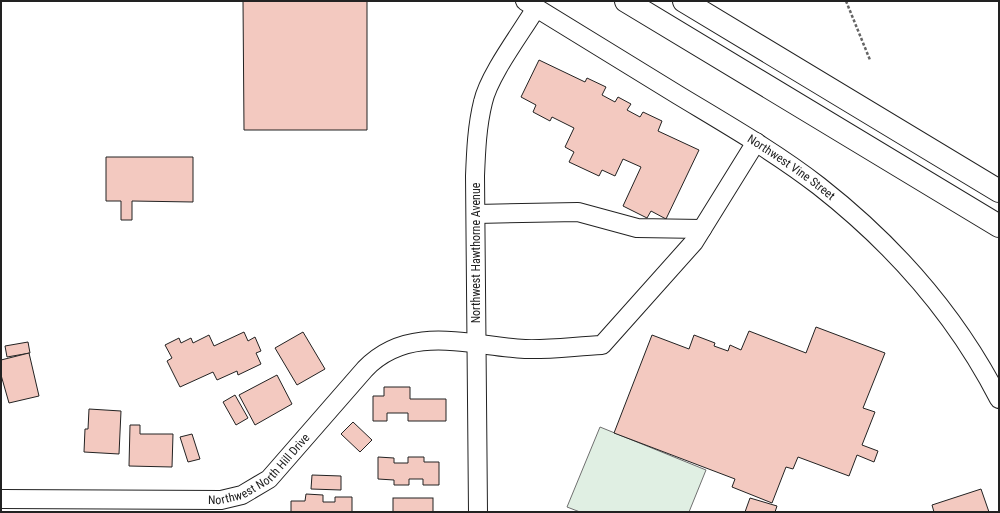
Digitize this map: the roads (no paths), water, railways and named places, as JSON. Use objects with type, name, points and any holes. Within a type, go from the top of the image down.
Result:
[{"type":"highway","points":[[626,1],[999,226]]},
{"type":"highway","points":[[684,1],[999,191]]},
{"type":"highway","points":[[925,181],[999,240]]},
{"type":"street","name":"Northwest Vine Street","points":[[531,5],[756,142],[818,185],[853,214],[894,251],[922,283],[950,321],[999,399]]},
{"type":"street","name":"Northwest Hawthorne Avenue","points":[[478,512],[476,342],[477,138],[483,101],[531,5]]},
{"type":"street","name":"Northwest North Hill Drive","points":[[1,499],[222,500],[242,495],[269,479],[377,357],[392,348],[410,343],[476,342],[525,349],[602,345],[694,242],[756,142]]},
{"type":"street","points":[[476,214],[578,212],[636,228],[702,229]]}]
